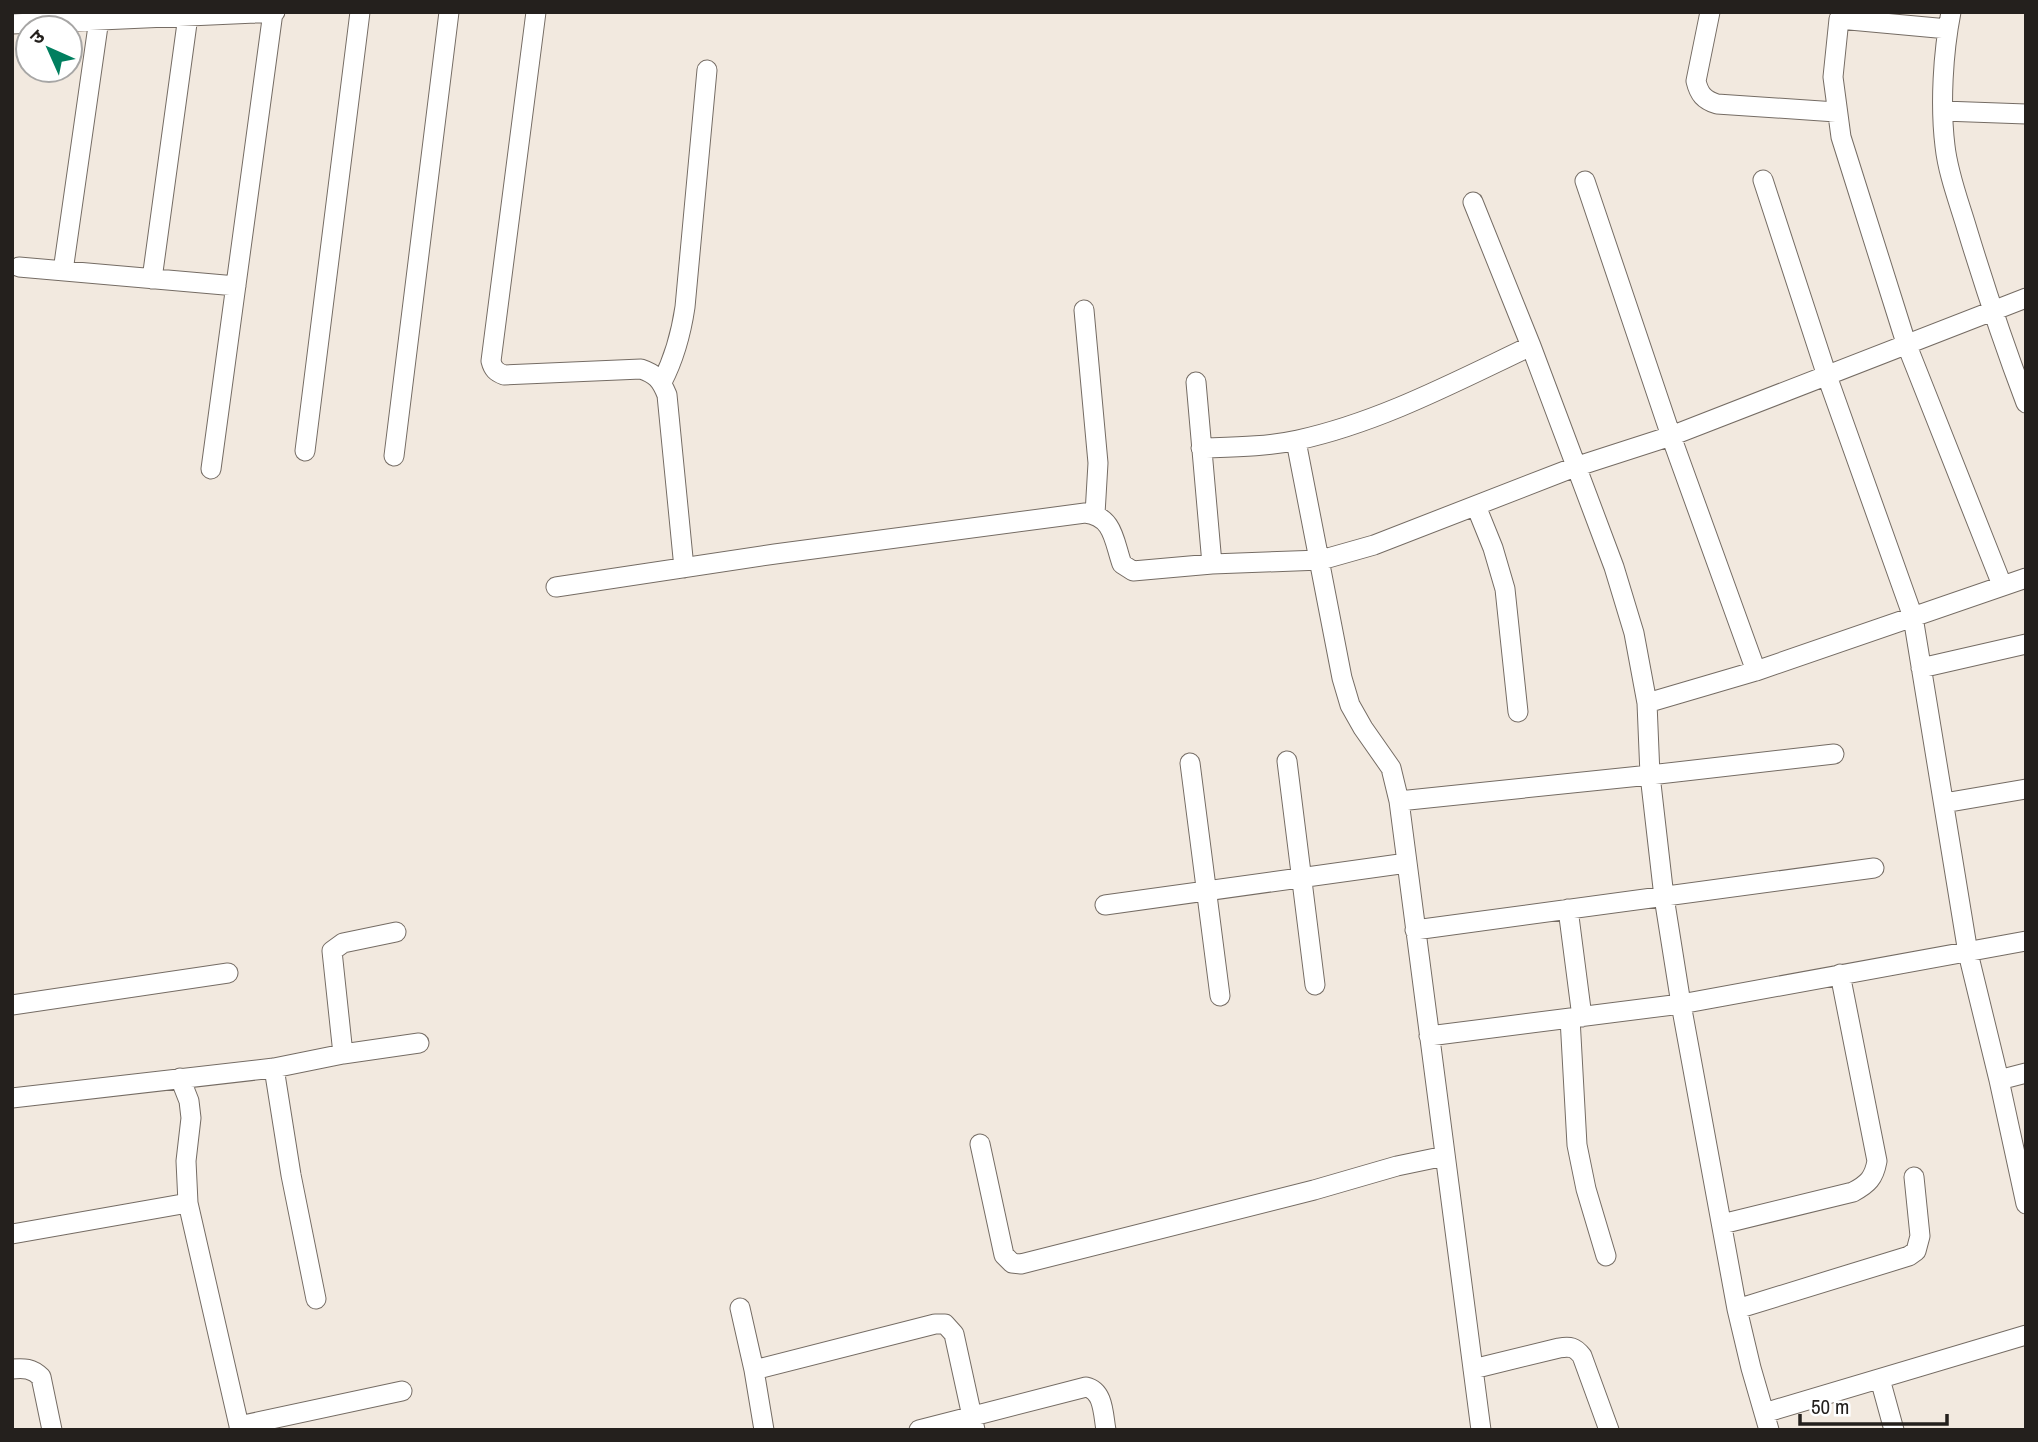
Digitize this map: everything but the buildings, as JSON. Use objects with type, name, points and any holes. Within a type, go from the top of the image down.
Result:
[{"type":"street","points":[[84,18],[274,12],[211,469]]},
{"type":"street","points":[[305,451],[360,12]]},
{"type":"street","points":[[394,456],[449,12]]},
{"type":"street","points":[[536,12],[493,348],[493,368],[504,375],[641,369],[654,374],[662,382],[667,395],[684,568]]},
{"type":"street","points":[[1710,12],[1696,81],[1698,91],[1706,101],[1836,112]]},
{"type":"street","points":[[2002,585],[1906,343],[1841,137],[1833,76],[1839,15],[1950,21],[1943,110],[1945,148],[1991,310],[2026,403]]},
{"type":"street","points":[[152,279],[188,16]]},
{"type":"street","points":[[63,271],[99,19]]},
{"type":"street","points":[[662,382],[673,362],[683,317],[707,70]]},
{"type":"street","points":[[1943,110],[2026,114]]},
{"type":"street","points":[[1763,180],[1826,376],[1913,617],[1968,953],[2026,1204]]},
{"type":"street","points":[[1585,181],[1671,436],[1756,671]]},
{"type":"street","points":[[1473,202],[1531,346],[1614,567],[1634,633],[1647,703],[1650,775],[1664,897],[1681,1004],[1737,1309],[1766,1421],[1880,1379],[2026,1335]]},
{"type":"street","points":[[19,267],[236,286]]},
{"type":"street","points":[[556,587],[1085,513],[1095,514],[1106,521],[1112,530],[1122,564],[1133,571],[1212,564],[1321,560],[1374,545],[1575,467],[1671,436],[2026,298]]},
{"type":"street","points":[[1084,310],[1098,463],[1095,514]]},
{"type":"street","points":[[1201,448],[1296,441],[1353,425],[1417,400],[1531,346]]},
{"type":"street","points":[[1196,382],[1212,564]]},
{"type":"street","points":[[1296,441],[1342,678],[1350,705],[1391,768],[1399,801],[1481,1430]]},
{"type":"street","points":[[1476,506],[1493,548],[1505,589],[1518,712]]},
{"type":"street","points":[[1647,703],[1756,671],[2026,578]]},
{"type":"street","points":[[1920,668],[2026,644]]},
{"type":"street","points":[[1399,801],[1833,754]]},
{"type":"street","points":[[1287,761],[1315,985]]},
{"type":"street","points":[[1190,763],[1220,996]]},
{"type":"street","points":[[1944,803],[2026,789]]},
{"type":"street","points":[[1105,905],[1407,863]]},
{"type":"street","points":[[1415,930],[1874,868]]},
{"type":"street","points":[[1568,909],[1576,1017],[1577,1144],[1586,1189],[1606,1256]]},
{"type":"street","points":[[343,1054],[332,951],[343,943],[396,932]]},
{"type":"street","points":[[1429,1036],[1681,1004],[2026,941]]},
{"type":"street","points":[[12,1005],[228,973]]},
{"type":"street","points":[[1722,1224],[1853,1192],[1867,1185],[1875,1174],[1877,1161],[1840,974]]},
{"type":"street","points":[[12,1098],[274,1068],[419,1043]]},
{"type":"street","points":[[274,1068],[291,1175],[316,1299]]},
{"type":"street","points":[[1999,1080],[2026,1073]]},
{"type":"street","points":[[180,1078],[189,1101],[191,1118],[186,1161],[188,1203],[240,1428],[402,1391]]},
{"type":"street","points":[[980,1144],[1004,1255],[1012,1263],[1021,1264],[1314,1190],[1397,1166],[1445,1156]]},
{"type":"street","points":[[1737,1309],[1909,1256],[1916,1251],[1920,1236],[1914,1177]]},
{"type":"street","points":[[12,1234],[188,1203]]},
{"type":"street","points":[[740,1308],[764,1430]]},
{"type":"street","points":[[754,1370],[935,1324],[944,1324],[954,1334],[973,1423]]},
{"type":"street","points":[[1473,1369],[1568,1346],[1577,1349],[1609,1430]]},
{"type":"street","points":[[12,1369],[34,1371],[41,1377],[52,1430]]},
{"type":"street","points":[[1880,1379],[1894,1430]]},
{"type":"street","points":[[919,1430],[973,1423],[1086,1387],[1097,1391],[1100,1396],[1106,1430]]}]
